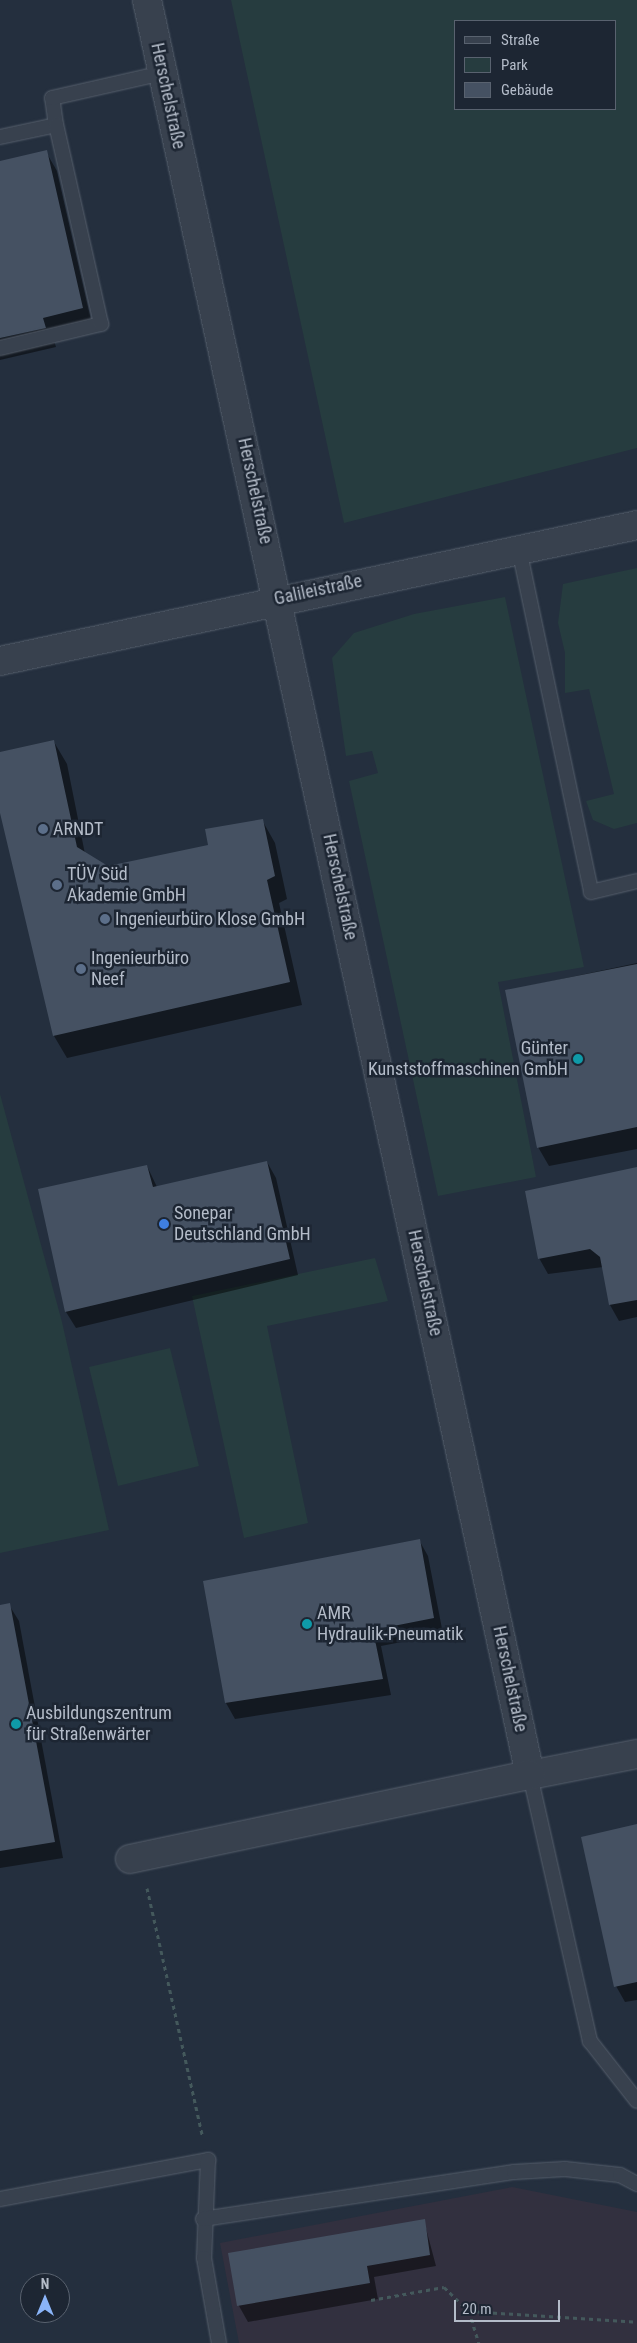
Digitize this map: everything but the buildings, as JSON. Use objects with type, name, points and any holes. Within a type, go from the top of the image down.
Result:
[{"type":"street","name":"Herschelstraße","points":[[147,0],[278,598],[530,1775]]},
{"type":"street","name":"Galileistraße","points":[[0,661],[278,598],[637,524]]},
{"type":"street","points":[[135,1858],[637,1754]]},
{"type":"lane","points":[[0,348],[101,324],[56,125],[52,98],[163,74]]},
{"type":"lane","points":[[0,137],[56,125]]},
{"type":"lane","points":[[520,549],[591,892],[637,882]]},
{"type":"lane","points":[[530,1775],[590,2041],[637,2101]]},
{"type":"lane","points":[[0,2200],[208,2160],[203,2219],[204,2258],[219,2343]]},
{"type":"lane","points":[[203,2219],[514,2172],[565,2169],[620,2175],[637,2184]]},
{"type":"path","points":[[135,1858],[208,2160]]},
{"type":"path","points":[[372,2300],[444,2287],[469,2310],[479,2343]]},
{"type":"path","points":[[469,2310],[637,2322]]},
{"type":"shaded area","points":[[512,2187],[637,2212],[637,2343],[239,2343],[220,2243]]},
{"type":"green space","points":[[231,0],[637,0],[637,448],[344,523]]},
{"type":"green space","points":[[637,568],[637,823],[614,829],[593,820],[586,801],[614,794],[589,689],[565,693],[565,653],[558,623],[563,584]]},
{"type":"green space","points":[[505,597],[584,967],[498,982],[536,1177],[438,1196],[349,781],[378,773],[372,751],[346,756],[332,658],[354,633],[414,614]]},
{"type":"green space","points":[[0,1094],[62,1322],[109,1530],[0,1553]]},
{"type":"green space","points":[[375,1258],[388,1301],[267,1326],[308,1523],[244,1538],[192,1296]]},
{"type":"green space","points":[[170,1348],[199,1466],[118,1486],[89,1367]]},
{"type":"place","name":"ARNDT","points":[[43,829]]},
{"type":"place","name":"TÜV Süd Akademie GmbH","points":[[57,885]]},
{"type":"place","name":"Ingenieurbüro Klose GmbH","points":[[105,919]]},
{"type":"place","name":"Ingenieurbüro Neef","points":[[81,969]]},
{"type":"place","name":"Günter Kunststoffmaschinen GmbH","points":[[578,1059]]},
{"type":"place","name":"Sonepar Deutschland GmbH","points":[[164,1224]]},
{"type":"place","name":"AMR Hydraulik-Pneumatik","points":[[307,1624]]},
{"type":"place","name":"Ausbildungszentrum für Straßenwärter","points":[[16,1724]]}]
